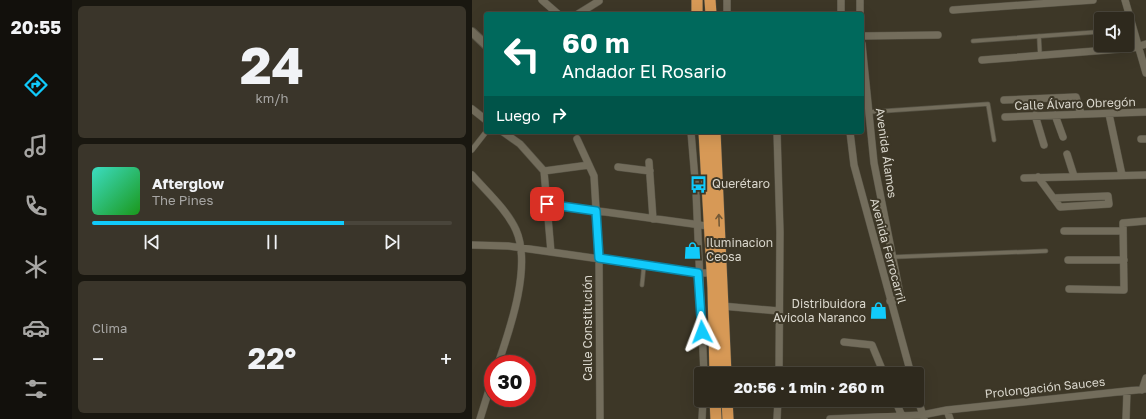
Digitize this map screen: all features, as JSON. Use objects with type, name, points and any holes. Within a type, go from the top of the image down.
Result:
[{"type":"highway","points":[[697,0],[697,12]]},
{"type":"highway","points":[[710,0],[711,12]]},
{"type":"highway","points":[[704,134],[703,225],[712,273],[714,367]]},
{"type":"highway","points":[[715,134],[722,306],[715,367]]},
{"type":"highway","points":[[715,407],[716,419]]},
{"type":"highway","points":[[727,407],[728,419]]},
{"type":"street","points":[[542,0],[556,12]]},
{"type":"street","points":[[581,12],[600,0]]},
{"type":"street","points":[[727,0],[727,12]]},
{"type":"street","points":[[841,0],[841,12]]},
{"type":"street","points":[[860,0],[860,12]]},
{"type":"street","points":[[953,10],[1093,0]]},
{"type":"street","points":[[1125,0],[1146,73]]},
{"type":"street","points":[[472,32],[484,43]]},
{"type":"street","points":[[864,36],[938,35]]},
{"type":"street","points":[[982,60],[1040,56],[1146,44]]},
{"type":"street","name":"Avenida Álamos","points":[[864,89],[869,112],[874,163],[900,294],[896,300],[890,301]]},
{"type":"street","points":[[1004,100],[1076,97],[1081,114]]},
{"type":"street","points":[[472,109],[484,118]]},
{"type":"street","name":"Calle Álvaro Obregón","points":[[1005,117],[1146,112]]},
{"type":"street","points":[[1109,114],[1122,175]]},
{"type":"street","points":[[1035,115],[1044,145]]},
{"type":"street","points":[[1055,115],[1063,137]]},
{"type":"street","points":[[472,150],[484,134]]},
{"type":"street","points":[[506,134],[520,144],[544,170],[551,252]]},
{"type":"street","points":[[691,134],[703,225],[698,273],[713,367]]},
{"type":"street","points":[[778,134],[779,367]]},
{"type":"street","name":"Avenida Ferrocarril","points":[[850,134],[854,165],[909,367]]},
{"type":"street","name":"Calle Constitución","points":[[577,138],[594,176],[599,258],[600,419]]},
{"type":"street","points":[[1067,154],[1074,176]]},
{"type":"street","points":[[649,162],[652,219]]},
{"type":"street","points":[[544,170],[589,165]]},
{"type":"street","points":[[618,167],[650,171]]},
{"type":"street","points":[[472,175],[509,218],[516,231],[521,248],[522,267],[514,315],[501,355]]},
{"type":"street","points":[[1024,178],[1146,175]]},
{"type":"street","points":[[1038,177],[1060,206],[1109,204],[1108,196],[1054,198]]},
{"type":"street","points":[[547,204],[703,225]]},
{"type":"street","points":[[1069,289],[1124,290],[1123,222],[1146,222]]},
{"type":"street","points":[[1064,231],[1123,231]]},
{"type":"street","points":[[472,245],[521,248],[698,273],[712,273]]},
{"type":"street","points":[[1068,260],[1124,260]]},
{"type":"street","points":[[722,306],[779,311]]},
{"type":"street","points":[[844,342],[872,345],[881,367]]},
{"type":"street","points":[[1144,389],[1146,378]]},
{"type":"street","name":"Prolongación Sauces","points":[[830,419],[902,416],[923,417],[947,410],[1144,389]]},
{"type":"street","points":[[1126,419],[1127,391]]},
{"type":"street","points":[[480,419],[484,406]]},
{"type":"street","points":[[702,419],[703,407]]},
{"type":"street","points":[[777,419],[778,407]]},
{"type":"street","points":[[898,407],[902,416]]},
{"type":"street","points":[[920,407],[923,417]]},
{"type":"street","points":[[947,410],[950,419]]},
{"type":"lane","points":[[973,41],[1094,32]]},
{"type":"lane","points":[[1038,36],[1040,56]]},
{"type":"lane","points":[[869,112],[988,104],[994,140]]},
{"type":"lane","points":[[893,260],[1046,251]]},
{"type":"lane","points":[[642,285],[644,265]]},
{"type":"place","name":"Querétaro","points":[[699,184]]},
{"type":"place","name":"Iluminacion Ceosa","points":[[693,250]]},
{"type":"place","name":"Distribuidora Avicola Naranco","points":[[879,311]]},
{"type":"route","points":[[547,204],[596,211],[599,258],[698,273],[702,332]]}]
